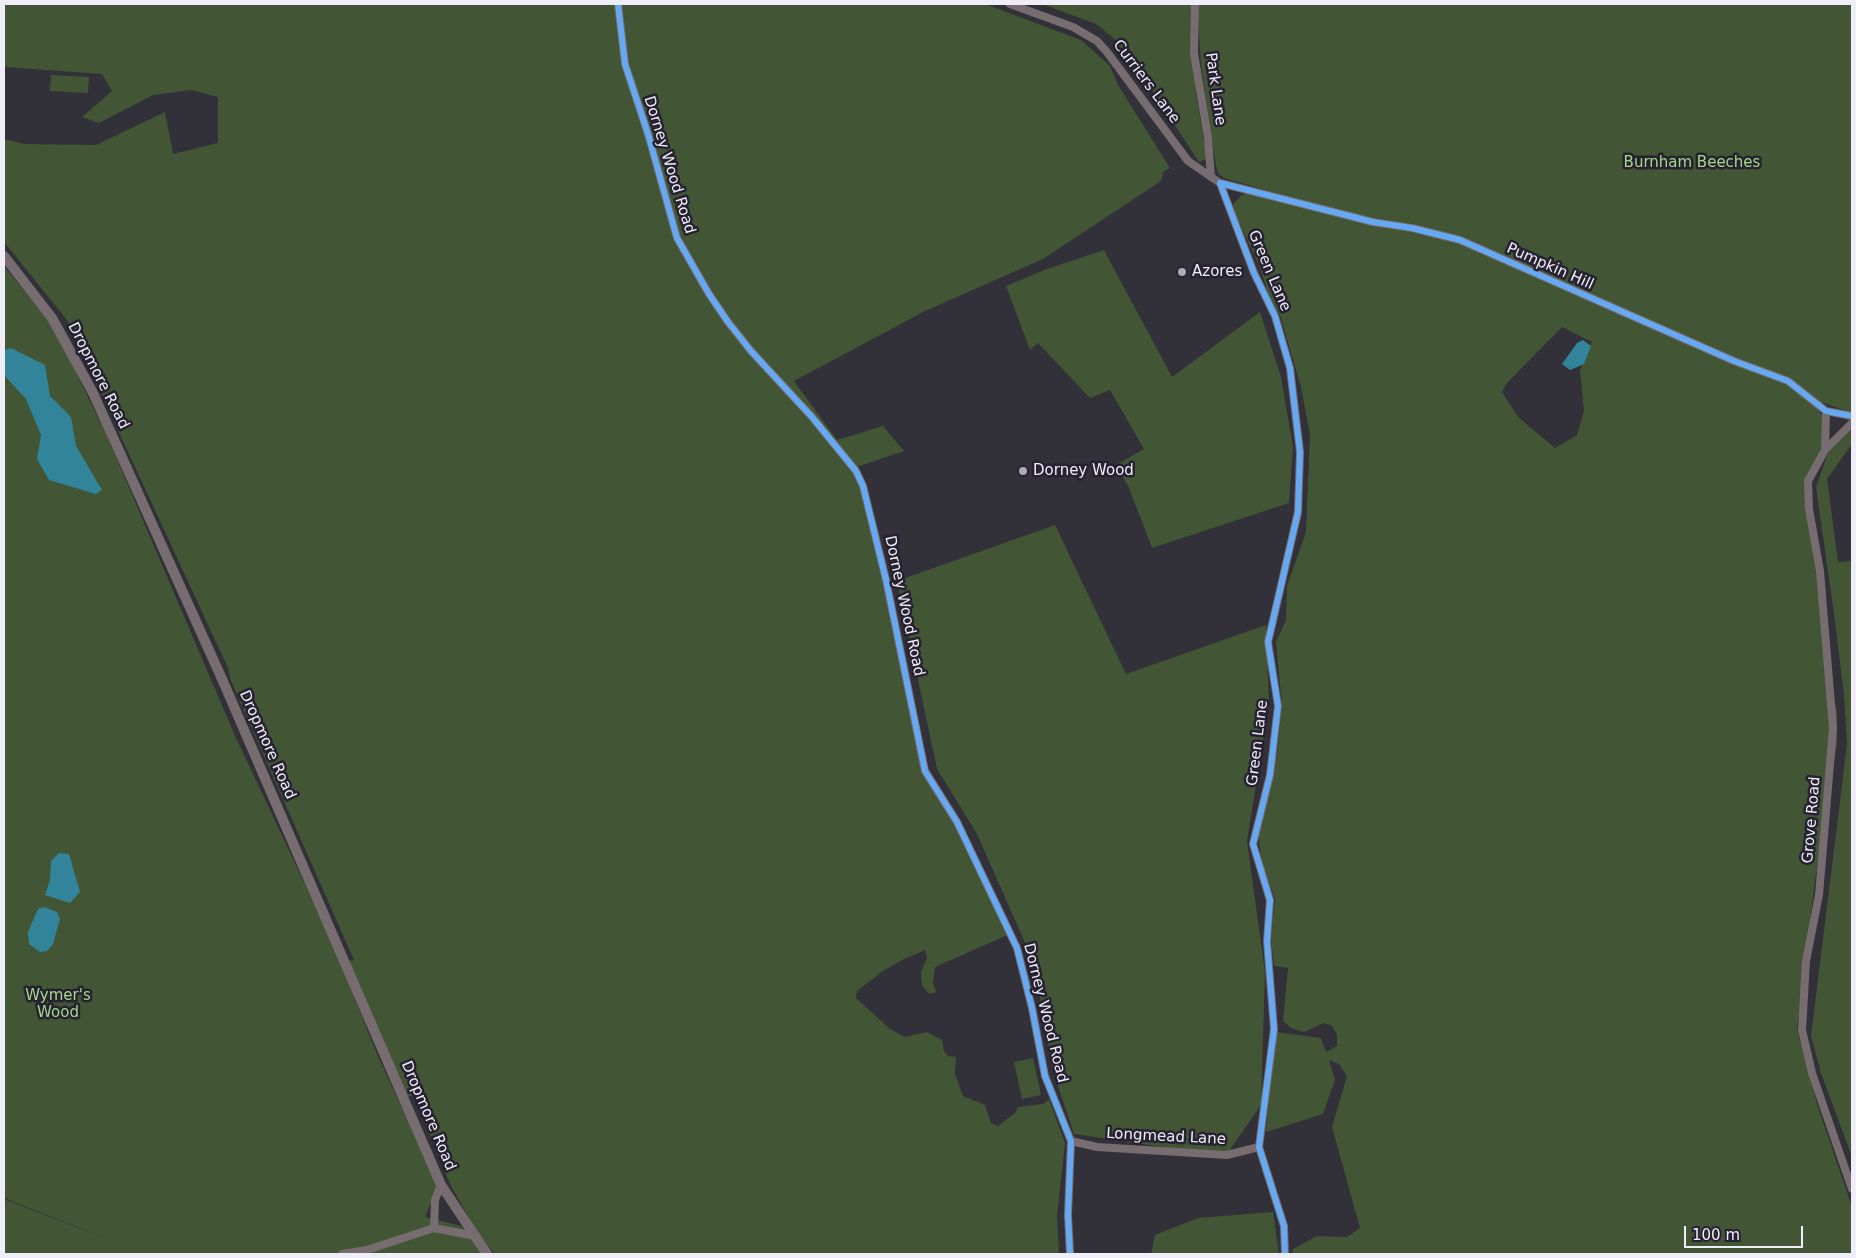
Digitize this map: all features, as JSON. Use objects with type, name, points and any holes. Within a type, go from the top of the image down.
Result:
[{"type":"street","name":"Dorney Wood Road","points":[[618,4],[625,64],[648,134],[677,238],[709,294],[728,322],[751,351],[812,417],[856,471],[863,486],[886,580],[925,771],[961,830],[1017,948],[1032,1008],[1045,1076],[1071,1141],[1068,1214],[1070,1254]]},
{"type":"street","name":"Curriers Lane","points":[[1010,4],[1073,27],[1096,41],[1107,52],[1188,161],[1220,183]]},
{"type":"street","name":"Park Lane","points":[[1195,4],[1194,54],[1208,138],[1211,177]]},
{"type":"street","name":"Pumpkin Hill","points":[[1220,183],[1374,222],[1412,228],[1460,240],[1716,354],[1788,381],[1826,411],[1852,416]]},
{"type":"street","name":"Green Lane","points":[[1220,183],[1254,273],[1277,325],[1290,368],[1300,452],[1298,512],[1268,642],[1278,706],[1270,775],[1252,844],[1270,900],[1267,940],[1274,1029],[1259,1147],[1284,1226],[1285,1254]]},
{"type":"street","name":"Dropmore Road","points":[[4,256],[52,318],[93,393],[222,680],[442,1185],[487,1254]]},
{"type":"street","name":"Grove Road","points":[[1825,450],[1826,411]]},
{"type":"street","name":"Grove Road","points":[[1852,422],[1825,450],[1808,481],[1809,509],[1820,571],[1833,728],[1819,895],[1806,961],[1802,1030],[1812,1073],[1852,1190]]},
{"type":"street","name":"Longmead Lane","points":[[1071,1141],[1098,1147],[1227,1156],[1259,1147]]},
{"type":"street","points":[[434,1228],[435,1200],[442,1185]]},
{"type":"street","points":[[342,1254],[367,1250],[434,1228],[475,1236]]},
{"type":"green space","points":[[4,4],[985,4],[1081,40],[1110,66],[1118,85],[1170,168],[1163,172],[1161,181],[1043,259],[925,311],[794,381],[837,440],[883,426],[904,451],[854,468],[872,519],[925,771],[957,822],[1010,934],[935,967],[933,983],[936,992],[929,994],[922,985],[921,972],[927,958],[925,950],[883,971],[857,991],[856,998],[890,1029],[905,1037],[927,1032],[942,1040],[944,1051],[948,1056],[956,1057],[955,1074],[963,1096],[985,1105],[991,1123],[998,1126],[1015,1113],[1018,1107],[1043,1104],[1049,1099],[1065,1143],[1057,1216],[1059,1254],[495,1254],[478,1234],[450,1184],[414,1095],[408,1097],[345,961],[354,960],[231,681],[228,668],[67,320],[4,242],[4,139],[24,144],[96,145],[165,112],[173,154],[218,143],[218,97],[191,90],[153,95],[99,123],[82,117],[112,91],[102,74],[4,67]]},
{"type":"green space","points":[[1042,4],[1191,4],[1191,37],[1196,93],[1207,159],[1199,162],[1140,72],[1112,37],[1096,24]]},
{"type":"green space","name":"Burnham Beeches","points":[[1197,4],[1852,4],[1852,413],[1821,402],[1792,380],[1712,348],[1455,236],[1412,224],[1344,213],[1224,178],[1218,173],[1216,166],[1201,65]]},
{"type":"green space","points":[[51,75],[89,77],[88,93],[50,91]]},
{"type":"green space","points":[[1250,193],[1465,245],[1593,303],[1790,386],[1811,401],[1824,418],[1823,447],[1805,491],[1818,547],[1828,674],[1837,712],[1837,744],[1815,880],[1797,1029],[1818,1107],[1852,1207],[1852,1254],[1293,1254],[1293,1249],[1317,1236],[1347,1237],[1360,1228],[1332,1127],[1347,1076],[1339,1064],[1329,1060],[1335,1080],[1323,1114],[1266,1132],[1275,1032],[1321,1038],[1326,1052],[1337,1046],[1337,1035],[1332,1026],[1324,1023],[1304,1032],[1291,1028],[1283,1021],[1288,968],[1274,966],[1271,938],[1275,899],[1262,862],[1258,834],[1277,754],[1282,706],[1276,642],[1286,620],[1287,586],[1306,532],[1310,435],[1301,387],[1280,315],[1270,299],[1260,267],[1235,214],[1233,204],[1242,195]],"holes":[[[1562,327],[1592,342],[1580,370],[1584,411],[1577,435],[1555,448],[1518,417],[1502,392],[1506,384]]]},
{"type":"green space","points":[[1104,250],[1172,377],[1260,312],[1281,377],[1293,447],[1289,503],[1152,548],[1129,488],[1116,465],[1144,449],[1110,390],[1090,398],[1038,343],[1030,350],[1006,286],[1047,269]]},
{"type":"green space","name":"Wymer's Wood","points":[[4,266],[53,326],[107,436],[236,738],[329,935],[377,1054],[438,1186],[425,1217],[461,1226],[489,1254],[4,1254],[4,1199],[117,1243],[4,1198]]},
{"type":"green space","points":[[1852,429],[1852,444],[1827,479],[1838,562],[1852,561],[1852,1157],[1821,1073],[1811,1036],[1847,744],[1844,695],[1816,487],[1828,453]]},
{"type":"green space","points":[[1055,525],[1126,674],[1266,625],[1269,704],[1247,841],[1265,972],[1261,1105],[1229,1151],[1177,1149],[1074,1134],[1052,1068],[1034,963],[977,834],[937,769],[897,581]]},
{"type":"green space","points":[[1033,1058],[1041,1095],[1022,1099],[1014,1062]]},
{"type":"green space","points":[[1273,1212],[1279,1254],[1151,1254],[1155,1235],[1198,1218]]},
{"type":"water","points":[[1583,340],[1591,346],[1584,364],[1570,370],[1562,364],[1577,343]]},
{"type":"water","points":[[11,348],[45,365],[50,396],[71,417],[76,446],[102,490],[96,494],[49,480],[37,459],[41,435],[26,399],[4,375],[4,350]]},
{"type":"water","points":[[59,853],[69,854],[80,892],[70,903],[45,895],[50,880],[51,861]]},
{"type":"water","points":[[44,907],[57,912],[60,919],[53,944],[47,951],[40,952],[29,944],[28,932],[38,909]]},
{"type":"cycle path","points":[[618,4],[625,64],[648,134],[677,238],[709,294],[728,322],[751,351],[812,417],[856,471],[863,486],[886,580],[925,771],[957,822],[1017,948],[1032,1008],[1045,1076],[1071,1141],[1068,1215],[1070,1254]]},
{"type":"cycle path","points":[[1220,183],[1254,273],[1275,316],[1290,368],[1300,452],[1298,512],[1268,642],[1278,706],[1270,775],[1253,844],[1270,900],[1267,941],[1274,1029],[1259,1147],[1284,1226],[1285,1254]]},
{"type":"cycle path","points":[[1220,183],[1373,222],[1412,228],[1460,240],[1734,361],[1788,381],[1826,411],[1852,416]]},
{"type":"place","name":"Azores","points":[[1182,272]]},
{"type":"place","name":"Dorney Wood","points":[[1023,471]]}]
